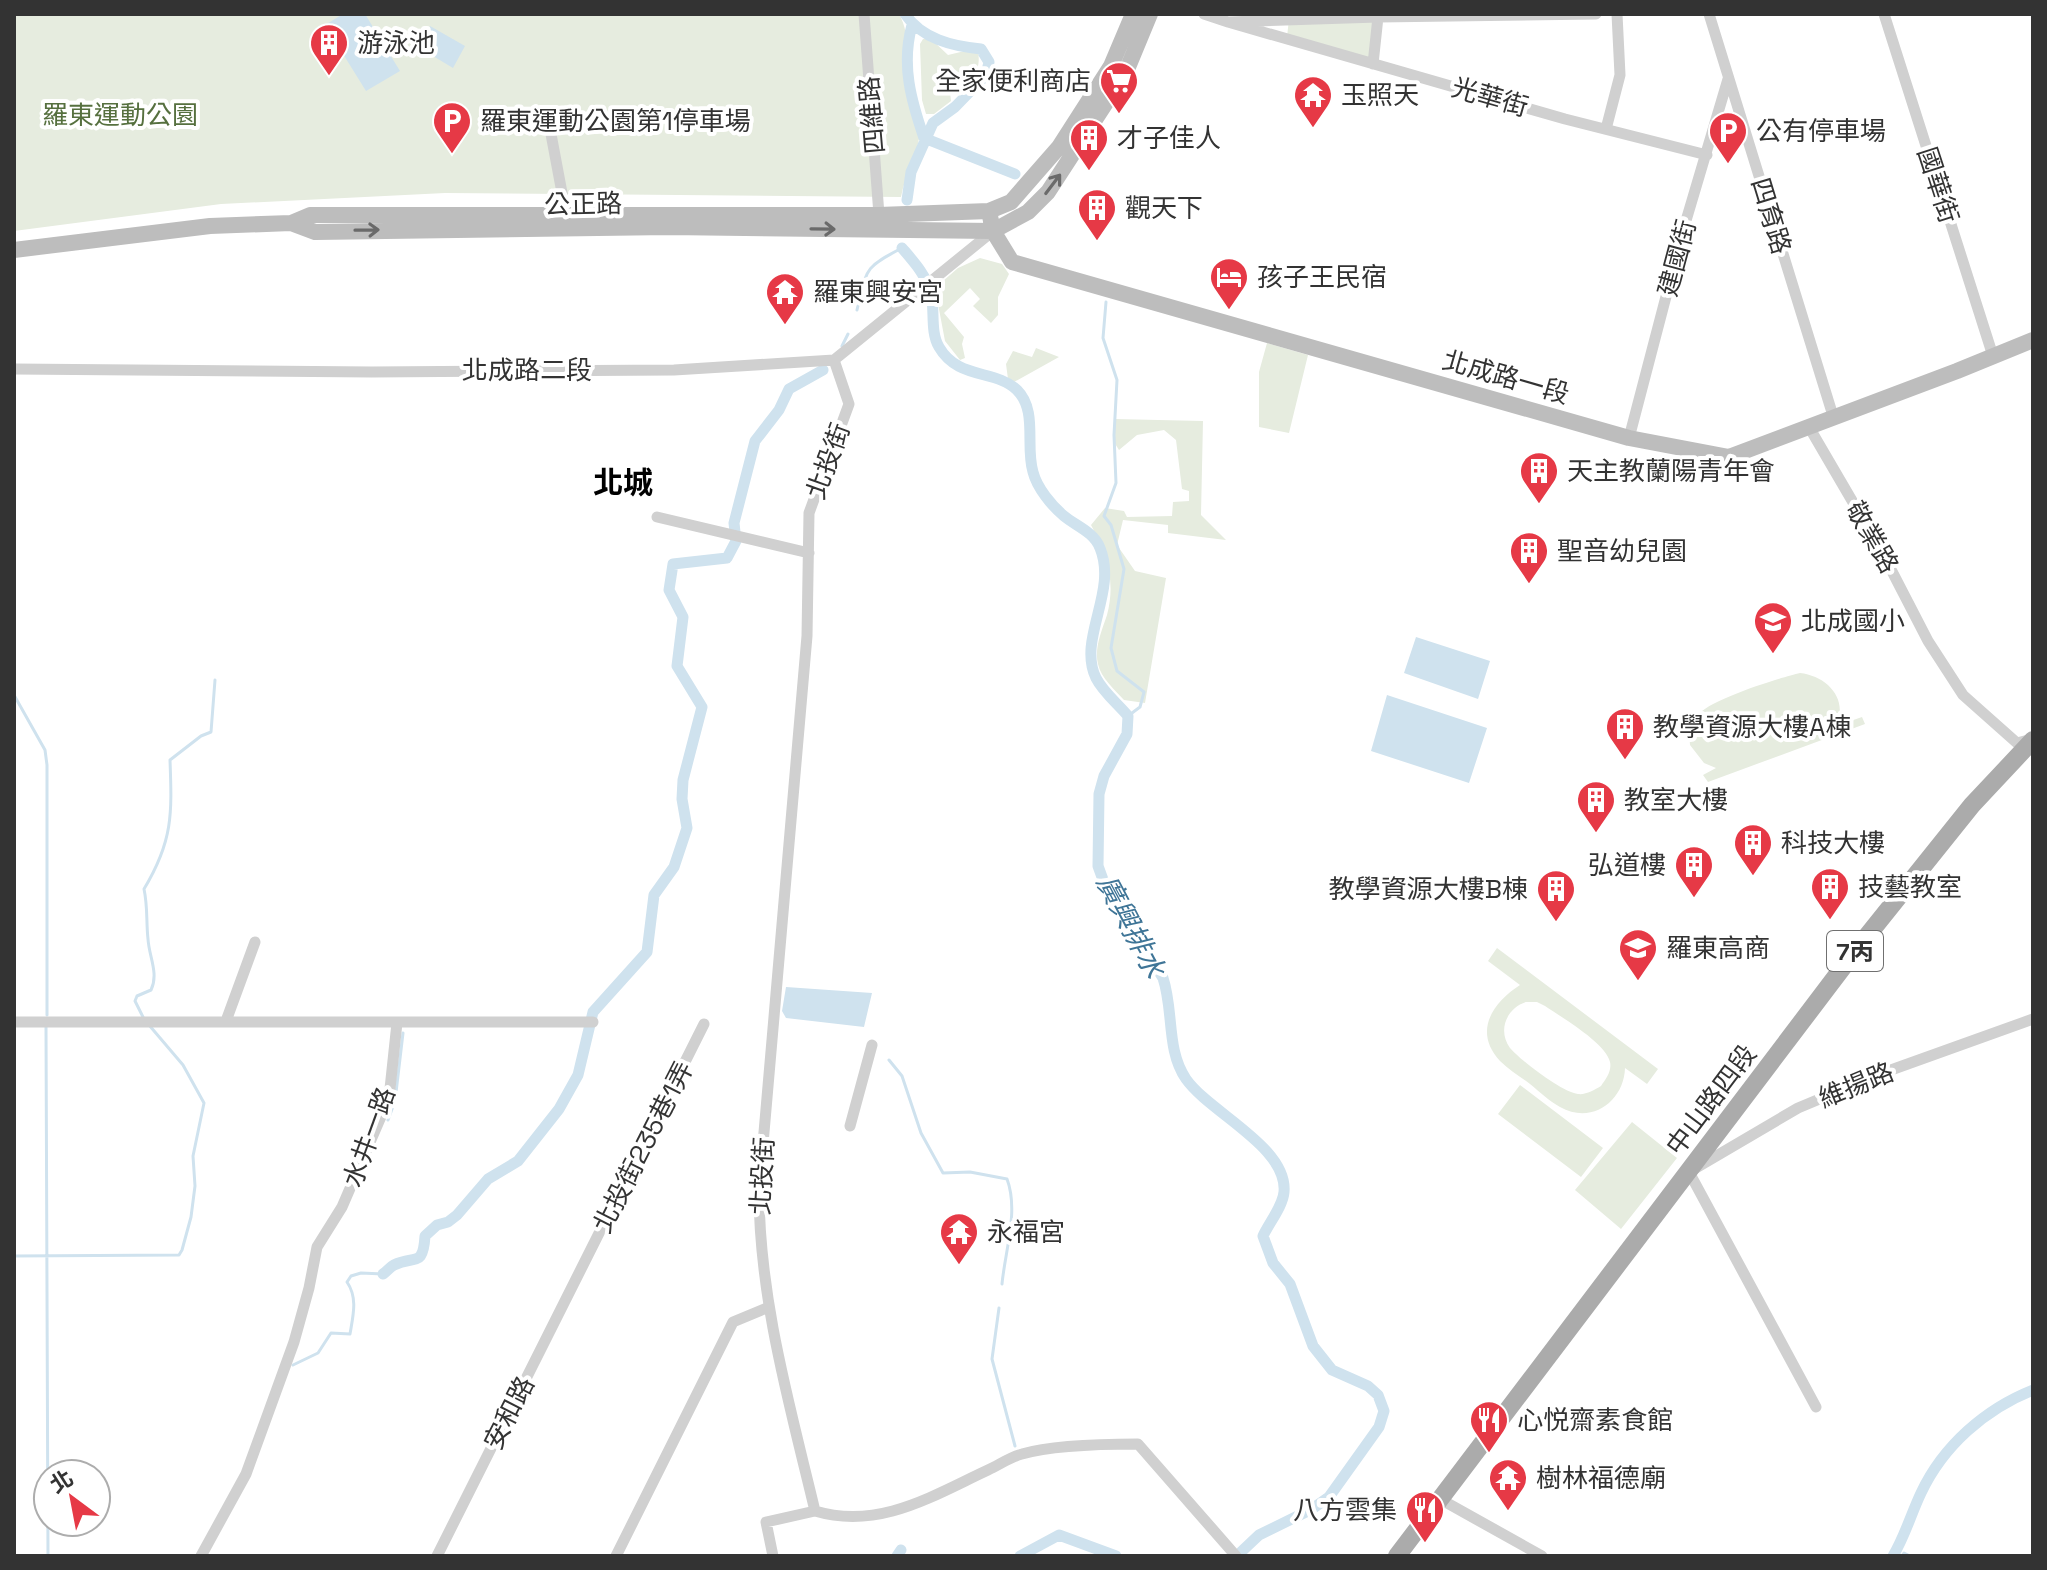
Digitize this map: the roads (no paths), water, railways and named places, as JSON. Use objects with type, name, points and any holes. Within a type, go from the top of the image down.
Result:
[{"type":"main road","name":"中山路四段","points":[[1440,1499],[1859,946],[1972,805],[2033,740]]},
{"type":"main road","name":"7丙","points":[[1397,1556],[1440,1499]]},
{"type":"street","name":"四維路","points":[[864,14],[878,222]]},
{"type":"street","points":[[989,211],[1011,202],[1059,147],[1111,66],[1133,14]]},
{"type":"street","name":"公正路","points":[[14,250],[210,226],[291,223],[310,215],[564,222],[878,222],[993,231],[1028,212],[1048,192],[1126,72],[1150,14]]},
{"type":"street","name":"光華街","points":[[1204,14],[1373,64],[1707,155]]},
{"type":"street","points":[[1228,22],[1596,14]]},
{"type":"street","points":[[1606,129],[1620,75],[1617,14]]},
{"type":"street","name":"四育路","points":[[1709,14],[1834,419]]},
{"type":"street","name":"國華街","points":[[1884,14],[1993,356]]},
{"type":"street","points":[[1373,64],[1378,17]]},
{"type":"street","name":"建國街","points":[[1629,438],[1685,224],[1728,78]]},
{"type":"street","points":[[551,134],[564,222]]},
{"type":"street","name":"公正路","points":[[878,222],[989,211]]},
{"type":"street","name":"北成路一段","points":[[989,211],[993,231],[1012,262],[1629,438],[1729,457],[2033,340]]},
{"type":"street","points":[[834,360],[993,231]]},
{"type":"street","name":"北成路二段","points":[[14,369],[372,372],[674,370],[834,360]]},
{"type":"street","name":"北投街","points":[[815,1511],[769,1307],[759,1221],[759,1190],[807,636],[809,513],[849,404],[834,360]]},
{"type":"street","name":"敬業路","points":[[1809,427],[1882,552],[1928,641],[1963,695],[2017,743],[2033,740]]},
{"type":"street","points":[[657,517],[809,553]]},
{"type":"street","points":[[226,1021],[255,942]]},
{"type":"street","name":"維揚路","points":[[1689,1172],[1798,1108],[1877,1075],[2033,1019]]},
{"type":"street","points":[[14,1022],[588,1022]]},
{"type":"street","name":"水井一路","points":[[201,1556],[246,1474],[294,1342],[317,1247],[342,1207],[389,1098],[397,1023]]},
{"type":"street","name":"北投街235巷1弄","points":[[581,1271],[704,1024]]},
{"type":"street","points":[[850,1126],[872,1045]]},
{"type":"street","points":[[1689,1172],[1816,1407]]},
{"type":"street","name":"安和路","points":[[437,1556],[581,1271]]},
{"type":"street","points":[[616,1556],[733,1322],[769,1307]]},
{"type":"street","points":[[773,1556],[766,1522],[815,1511],[833,1516],[886,1515],[932,1497],[1021,1454],[1138,1444],[1233,1553]]},
{"type":"street","points":[[1440,1499],[1542,1556]]},
{"type":"water","points":[[343,14],[365,14],[400,71],[366,91],[325,25]]},
{"type":"water","points":[[430,26],[465,46],[453,68],[418,47]]},
{"type":"water","points":[[1416,637],[1490,661],[1478,699],[1404,673]]},
{"type":"water","points":[[1387,695],[1487,728],[1469,783],[1371,751]]},
{"type":"water","points":[[786,987],[872,993],[864,1027],[786,1018],[782,1011]]},
{"type":"waterway","points":[[905,14],[920,30],[938,40],[981,49],[989,62],[986,75],[955,107],[933,123],[911,172],[907,200]]},
{"type":"waterway","points":[[912,25],[907,54],[909,82],[924,138],[1015,174]]},
{"type":"waterway","points":[[857,310],[869,271],[880,260],[902,248]]},
{"type":"waterway","name":"廣興排水","points":[[902,248],[929,286],[939,347],[956,365],[1008,383],[1017,390],[1027,408],[1031,462],[1038,484],[1055,507],[1089,533],[1100,548],[1104,581],[1091,647],[1091,663],[1099,683],[1128,716],[1127,734],[1104,776],[1099,794],[1098,866],[1106,888],[1163,978],[1173,1043],[1186,1079],[1197,1092],[1261,1145],[1282,1176],[1283,1197],[1263,1236],[1273,1263],[1290,1284],[1313,1346],[1332,1370],[1368,1386],[1378,1395],[1384,1411],[1379,1427],[1329,1497],[1312,1509],[1259,1535],[1241,1552]]},
{"type":"waterway","points":[[1106,302],[1103,338],[1117,380],[1114,435],[1116,483],[1104,516],[1111,525],[1124,569],[1111,648],[1117,671],[1144,692],[1140,707],[1128,716]]},
{"type":"waterway","points":[[842,346],[848,334]]},
{"type":"waterway","points":[[383,1274],[394,1265],[420,1257],[425,1236],[437,1225],[457,1215],[488,1179],[518,1161],[559,1109],[578,1075],[593,1012],[647,952],[654,895],[674,867],[687,828],[682,799],[683,780],[702,707],[677,666],[683,617],[669,590],[673,564],[727,558],[736,541],[734,523],[755,441],[779,410],[789,389],[823,370]]},
{"type":"waterway","points":[[144,1019],[135,1001],[137,996],[151,990],[154,977],[144,889],[161,856],[169,827],[170,760],[211,732],[215,680]]},
{"type":"waterway","points":[[14,695],[45,750],[47,765],[47,1015]]},
{"type":"waterway","points":[[14,1256],[179,1255],[182,1250],[191,1217],[195,1186],[193,1156],[204,1103],[183,1065],[149,1025]]},
{"type":"waterway","points":[[46,1027],[48,1556]]},
{"type":"waterway","points":[[388,1120],[395,1101],[403,1033]]},
{"type":"waterway","points":[[889,1060],[902,1076],[921,1133],[943,1173],[970,1172],[1007,1179],[1012,1204],[1002,1284]]},
{"type":"waterway","points":[[293,1365],[318,1353],[331,1333],[350,1334],[354,1301],[347,1282],[351,1276],[383,1274]]},
{"type":"waterway","points":[[999,1308],[992,1359],[1015,1446]]},
{"type":"waterway","points":[[1893,1556],[1930,1476],[1953,1445],[1982,1419],[2033,1390]]},
{"type":"waterway","name":"廣興排水","points":[[1020,1556],[1059,1535],[1116,1556]]},
{"type":"waterway","points":[[897,1556],[901,1550]]},
{"type":"waterway","points":[[1902,1556],[1904,1553],[1910,1556]]},
{"type":"place","name":"游泳池","points":[[329,77]]},
{"type":"place","name":"全家便利商店","points":[[1119,115]]},
{"type":"place","name":"玉照天","points":[[1313,129]]},
{"type":"place","name":"羅東運動公園第1停車場","points":[[452,155]]},
{"type":"place","name":"公有停車場","points":[[1728,165]]},
{"type":"place","name":"才子佳人","points":[[1089,172]]},
{"type":"place","name":"觀天下","points":[[1097,242]]},
{"type":"place","name":"孩子王民宿","points":[[1229,311]]},
{"type":"place","name":"羅東興安宮","points":[[785,326]]},
{"type":"place","name":"天主教蘭陽青年會","points":[[1539,505]]},
{"type":"place","name":"聖音幼兒園","points":[[1529,585]]},
{"type":"place","name":"北成國小","points":[[1773,655]]},
{"type":"place","name":"教學資源大樓A棟","points":[[1625,761]]},
{"type":"place","name":"教室大樓","points":[[1596,834]]},
{"type":"place","name":"科技大樓","points":[[1753,877]]},
{"type":"place","name":"弘道樓","points":[[1694,899]]},
{"type":"place","name":"技藝教室","points":[[1830,921]]},
{"type":"place","name":"教學資源大樓B棟","points":[[1556,923]]},
{"type":"place","name":"羅東高商","points":[[1638,982]]},
{"type":"place","name":"永福宮","points":[[959,1266]]},
{"type":"place","name":"心悦齋素食館","points":[[1489,1454]]},
{"type":"place","name":"樹林福德廟","points":[[1508,1512]]},
{"type":"place","name":"八方雲集","points":[[1425,1544]]},
{"type":"district","name":"北城","points":[[623,482]]},
{"type":"park label","name":"羅東運動公園","points":[[120,115]]}]
